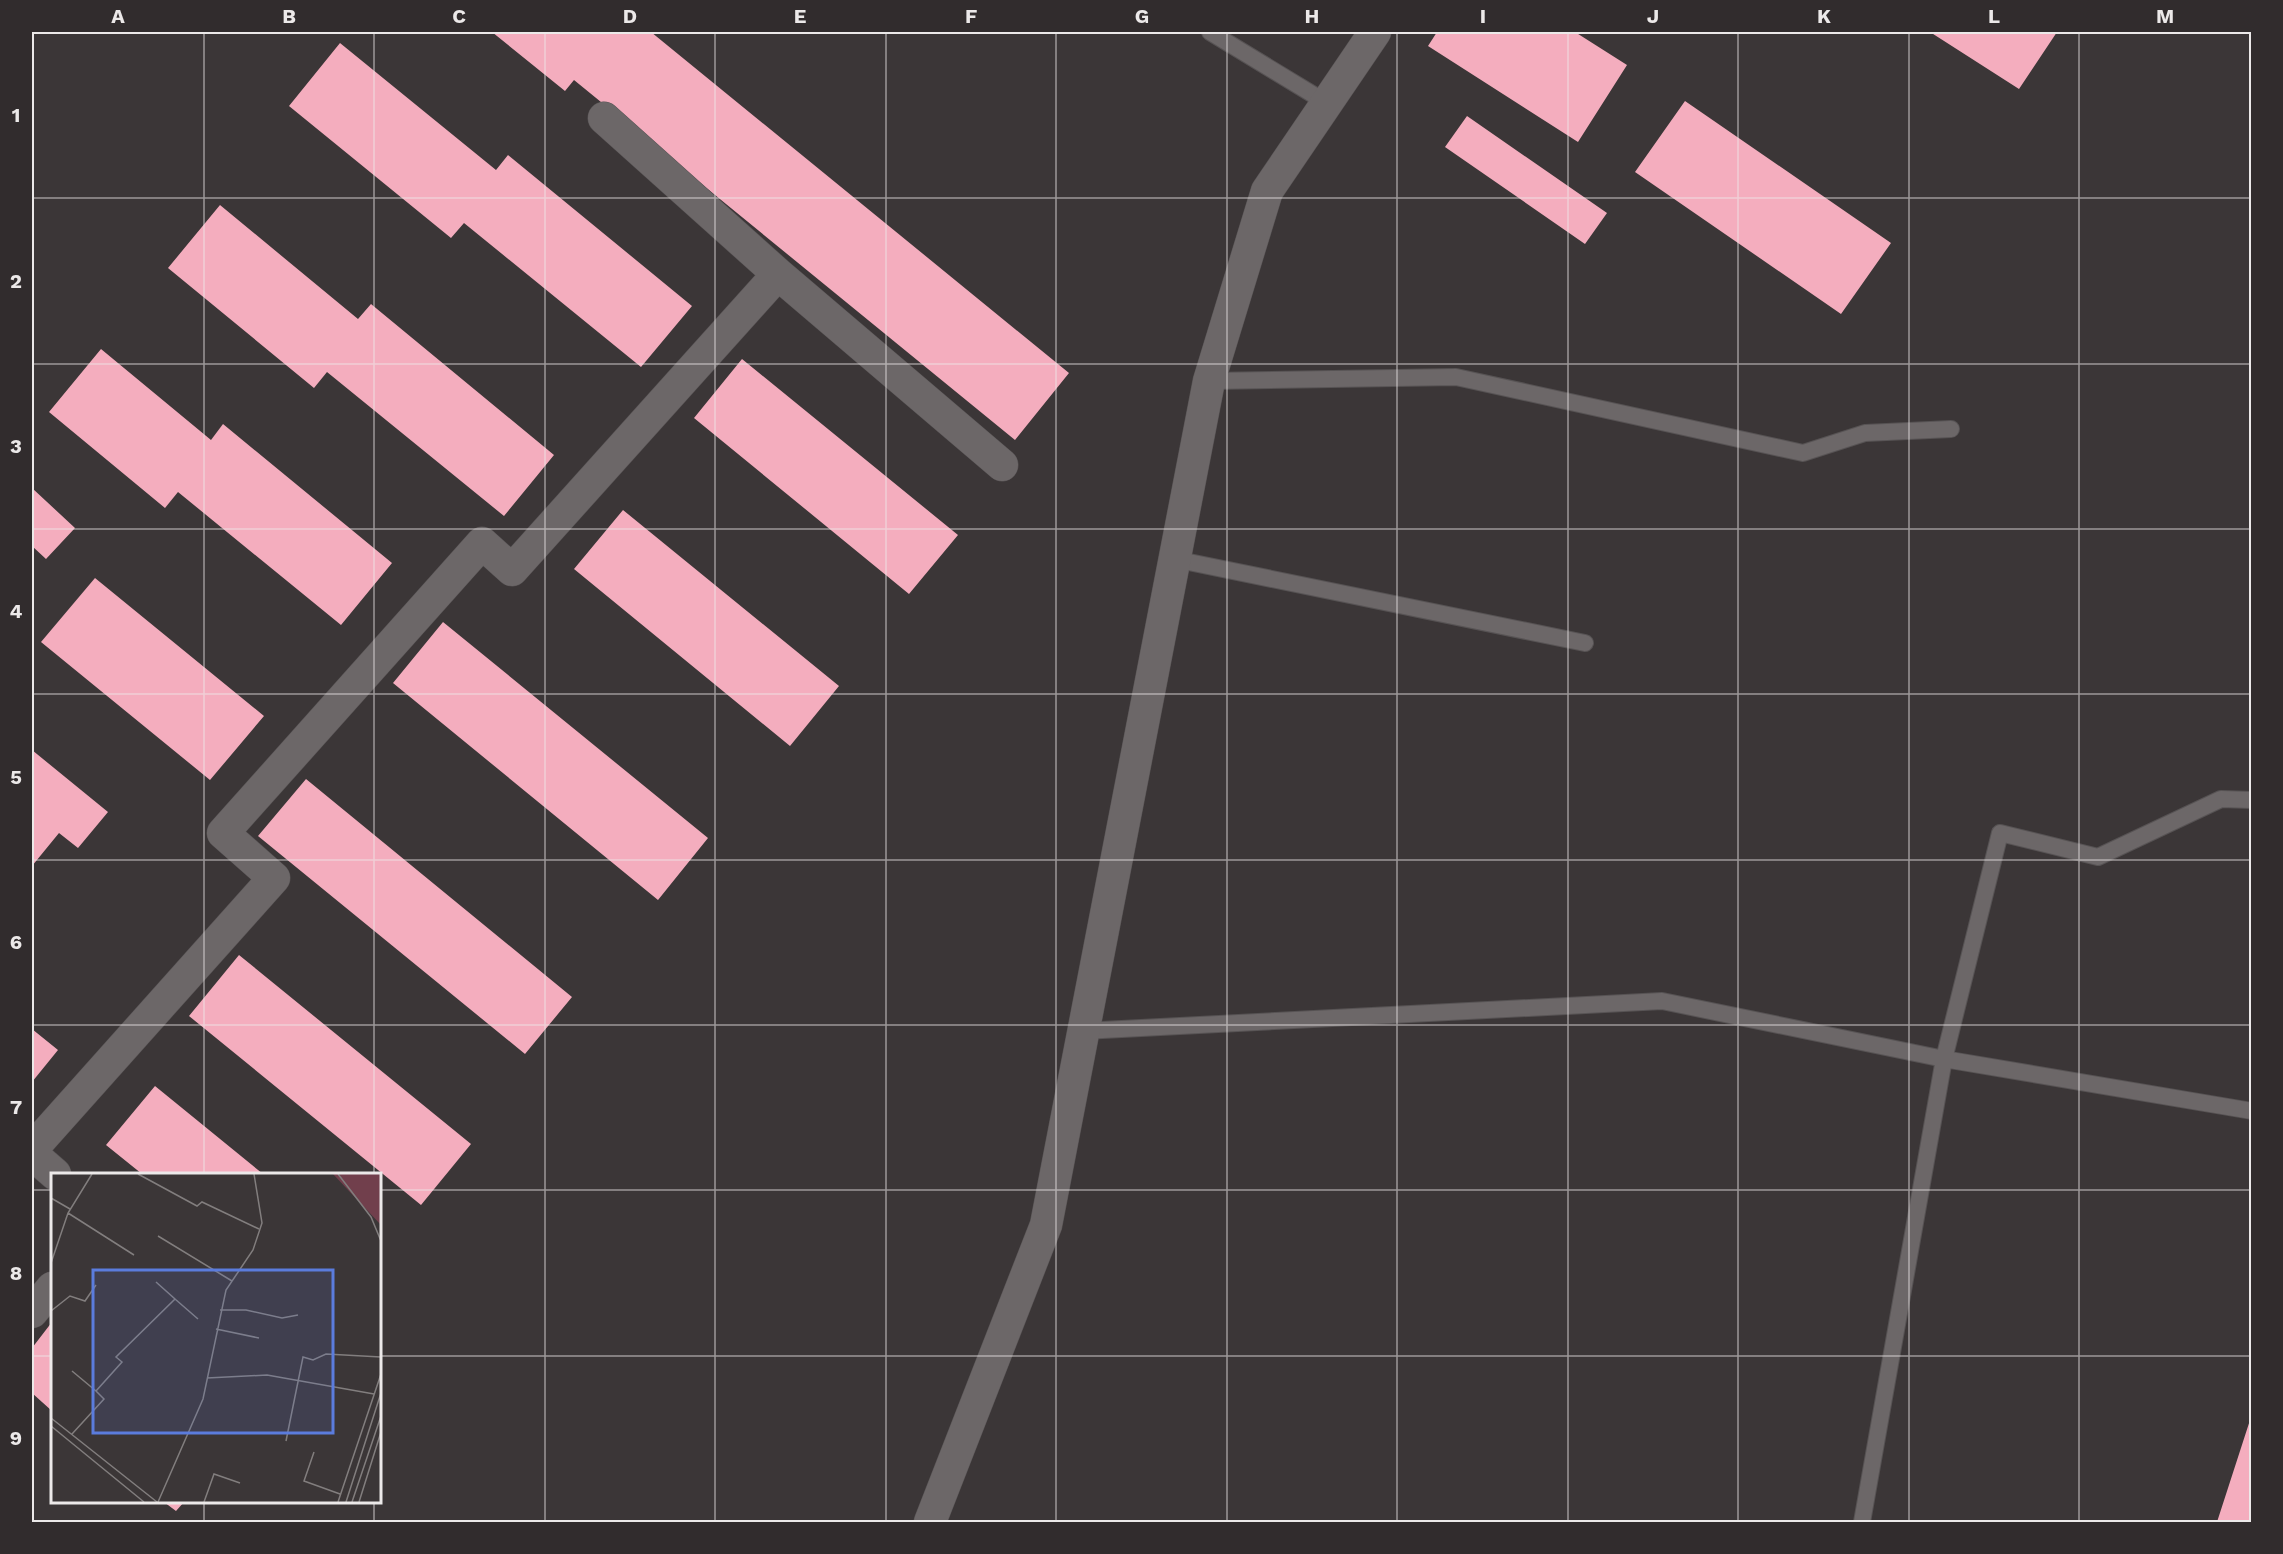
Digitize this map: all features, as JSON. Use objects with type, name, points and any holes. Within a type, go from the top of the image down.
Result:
[{"type":"street","points":[[930,1522],[1046,1225],[1209,381],[1267,191],[1375,32]]},
{"type":"street","points":[[604,118],[778,274],[1002,465]]},
{"type":"street","points":[[32,1149],[274,878],[223,833],[482,543],[512,570],[778,274]]},
{"type":"street","points":[[32,1154],[54,1173]]},
{"type":"street","points":[[32,1312],[51,1289]]},
{"type":"lane","points":[[1210,32],[1327,103]]},
{"type":"lane","points":[[1209,381],[1456,378],[1803,453],[1865,433],[1951,429]]},
{"type":"lane","points":[[1174,559],[1585,643]]},
{"type":"lane","points":[[1862,1522],[1944,1059],[2000,833],[2098,857],[2221,799],[2252,800]]},
{"type":"lane","points":[[1083,1031],[1662,1001],[1944,1059],[2252,1112]]},
{"type":"building","points":[[492,32],[651,32],[1069,373],[1015,440],[574,80],[565,91]]},
{"type":"building","points":[[1437,32],[1575,32],[1627,65],[1578,142],[1428,46]]},
{"type":"building","points":[[1930,32],[2057,32],[2019,89]]},
{"type":"building","points":[[340,43],[496,170],[508,155],[692,306],[641,367],[464,223],[451,238],[289,106]]},
{"type":"building","points":[[1685,101],[1891,243],[1841,314],[1635,172]]},
{"type":"building","points":[[1467,116],[1607,213],[1585,244],[1445,147]]},
{"type":"building","points":[[220,205],[358,319],[371,304],[554,455],[504,516],[327,372],[314,388],[168,268]]},
{"type":"building","points":[[101,349],[211,440],[223,424],[392,563],[341,625],[178,492],[165,508],[49,412]]},
{"type":"building","points":[[742,359],[958,535],[909,594],[694,418]]},
{"type":"building","points":[[32,488],[75,528],[46,559],[32,546]]},
{"type":"building","points":[[623,510],[839,686],[790,746],[574,569]]},
{"type":"building","points":[[95,578],[264,716],[210,780],[41,642]]},
{"type":"building","points":[[443,622],[708,838],[658,900],[393,683]]},
{"type":"building","points":[[32,750],[108,812],[78,848],[59,833],[32,866]]},
{"type":"building","points":[[306,779],[572,997],[525,1054],[258,836]]},
{"type":"building","points":[[239,955],[471,1144],[421,1205],[189,1016]]},
{"type":"building","points":[[32,1029],[58,1050],[32,1082]]},
{"type":"building","points":[[155,1086],[262,1173],[141,1173],[106,1145]]},
{"type":"building","points":[[51,1323],[51,1410],[32,1393],[32,1348]]},
{"type":"building","points":[[2251,1417],[2252,1522],[2217,1522]]},
{"type":"building","points":[[165,1503],[183,1503],[176,1511]]}]
